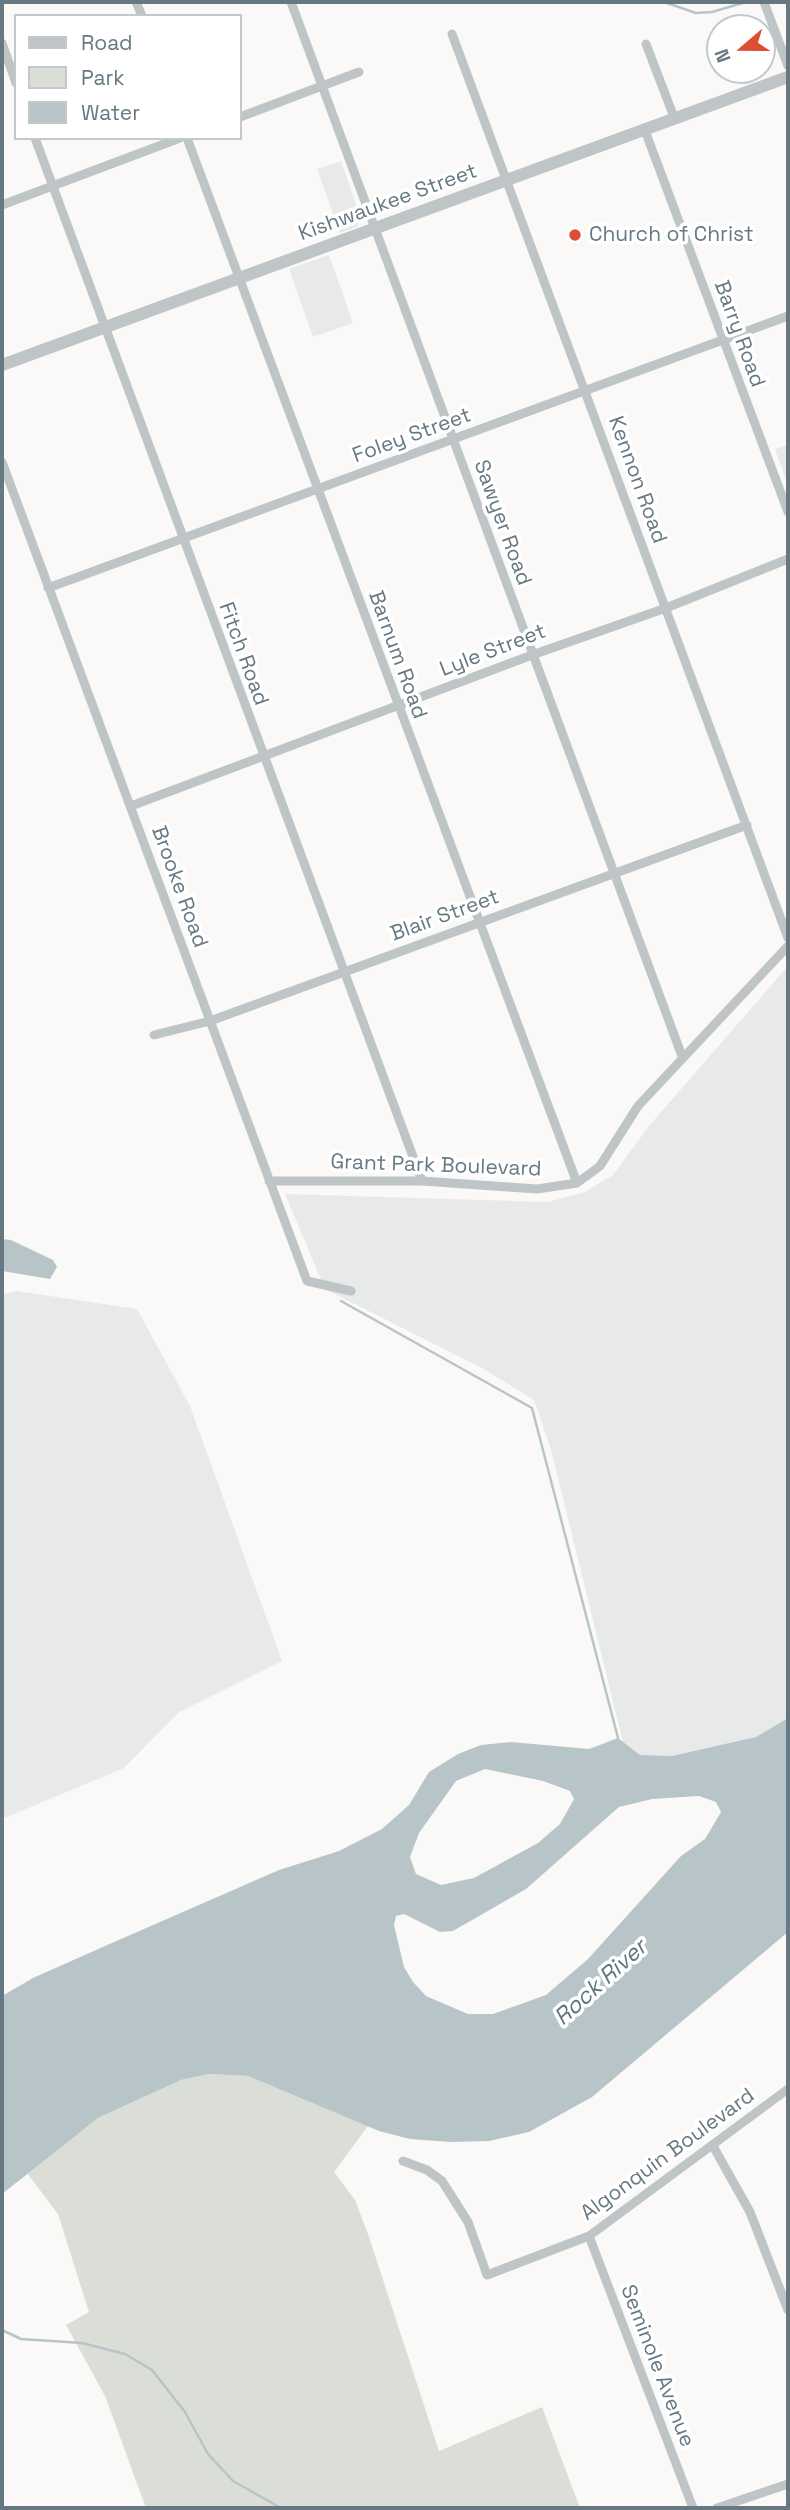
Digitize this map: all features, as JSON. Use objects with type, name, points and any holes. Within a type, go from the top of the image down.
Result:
[{"type":"street","name":"Sawyer Road","points":[[291,2],[682,1056]]},
{"type":"street","points":[[764,2],[788,66]]},
{"type":"street","name":"Kennon Road","points":[[452,34],[788,938]]},
{"type":"street","points":[[2,43],[14,77]]},
{"type":"street","points":[[646,44],[674,117]]},
{"type":"street","points":[[242,116],[359,72]]},
{"type":"street","name":"Kishwaukee Street","points":[[2,365],[374,230],[674,117],[788,78]]},
{"type":"street","name":"Barry Road","points":[[645,128],[788,512]]},
{"type":"street","name":"Fitch Road","points":[[36,140],[422,1181]]},
{"type":"street","points":[[2,205],[175,140]]},
{"type":"street","name":"Barnum Road","points":[[188,140],[577,1183]]},
{"type":"street","name":"Foley Street","points":[[48,588],[788,316]]},
{"type":"street","name":"Brooke Road","points":[[2,462],[307,1281],[351,1290]]},
{"type":"street","name":"Lyle Street","points":[[131,806],[532,655],[666,608],[788,559]]},
{"type":"street","name":"Blair Street","points":[[154,1035],[210,1021],[747,825]]},
{"type":"street","points":[[577,1183],[600,1166],[638,1105],[788,946]]},
{"type":"street","name":"Grant Park Boulevard","points":[[269,1181],[422,1181],[537,1189],[577,1183]]},
{"type":"street","name":"Algonquin Boulevard","points":[[403,2161],[427,2170],[442,2181],[468,2222],[487,2275],[589,2236],[788,2089]]},
{"type":"street","points":[[713,2146],[750,2212],[788,2310]]},
{"type":"street","name":"Seminole Avenue","points":[[589,2236],[693,2508]]},
{"type":"street","points":[[717,2508],[788,2484]]},
{"type":"shaded area","points":[[341,161],[361,219],[357,227],[340,233],[317,169]]},
{"type":"shaded area","points":[[329,255],[353,323],[313,337],[289,269]]},
{"type":"shaded area","points":[[788,445],[788,485],[775,449]]},
{"type":"shaded area","points":[[788,966],[788,1718],[756,1737],[736,1742],[672,1756],[640,1755],[623,1742],[551,1450],[534,1400],[482,1368],[325,1289],[285,1194],[548,1202],[585,1192],[613,1175],[649,1126]]},
{"type":"shaded area","points":[[16,1291],[137,1309],[190,1406],[282,1661],[179,1712],[124,1768],[2,1819],[2,1295]]},
{"type":"green space","points":[[209,2074],[248,2076],[368,2126],[334,2172],[355,2200],[369,2237],[439,2451],[542,2407],[580,2508],[146,2508],[105,2396],[66,2325],[89,2312],[58,2214],[27,2173],[98,2118],[181,2080]]},
{"type":"water","points":[[2,1239],[11,1240],[53,1260],[57,1267],[50,1279],[2,1271]]},
{"type":"water","name":"Rock River","points":[[788,1718],[788,1932],[592,2097],[529,2132],[489,2141],[451,2142],[410,2139],[379,2131],[248,2076],[209,2074],[181,2080],[98,2118],[2,2194],[2,1996],[33,1978],[105,1946],[279,1870],[339,1851],[382,1829],[409,1805],[429,1772],[458,1754],[481,1745],[511,1742],[589,1749],[618,1738],[640,1755],[672,1756],[756,1737]],"holes":[[[485,1769],[543,1781],[570,1791],[574,1799],[560,1824],[538,1843],[474,1878],[441,1885],[416,1874],[410,1857],[419,1833],[456,1781]],[[699,1796],[716,1802],[721,1812],[705,1839],[681,1856],[588,1959],[546,1995],[493,2014],[468,2014],[426,1996],[413,1982],[404,1967],[394,1925],[396,1916],[404,1914],[440,1932],[453,1931],[526,1889],[619,1807],[652,1799]]]},
{"type":"waterway","points":[[664,2],[696,13],[712,12],[746,2]]},
{"type":"waterway","points":[[341,1301],[532,1408],[618,1738]]},
{"type":"waterway","points":[[2,2330],[21,2339],[82,2343],[125,2354],[152,2370],[185,2412],[208,2454],[233,2481],[281,2508]]},
{"type":"place","name":"Church of Christ","points":[[575,235]]}]
